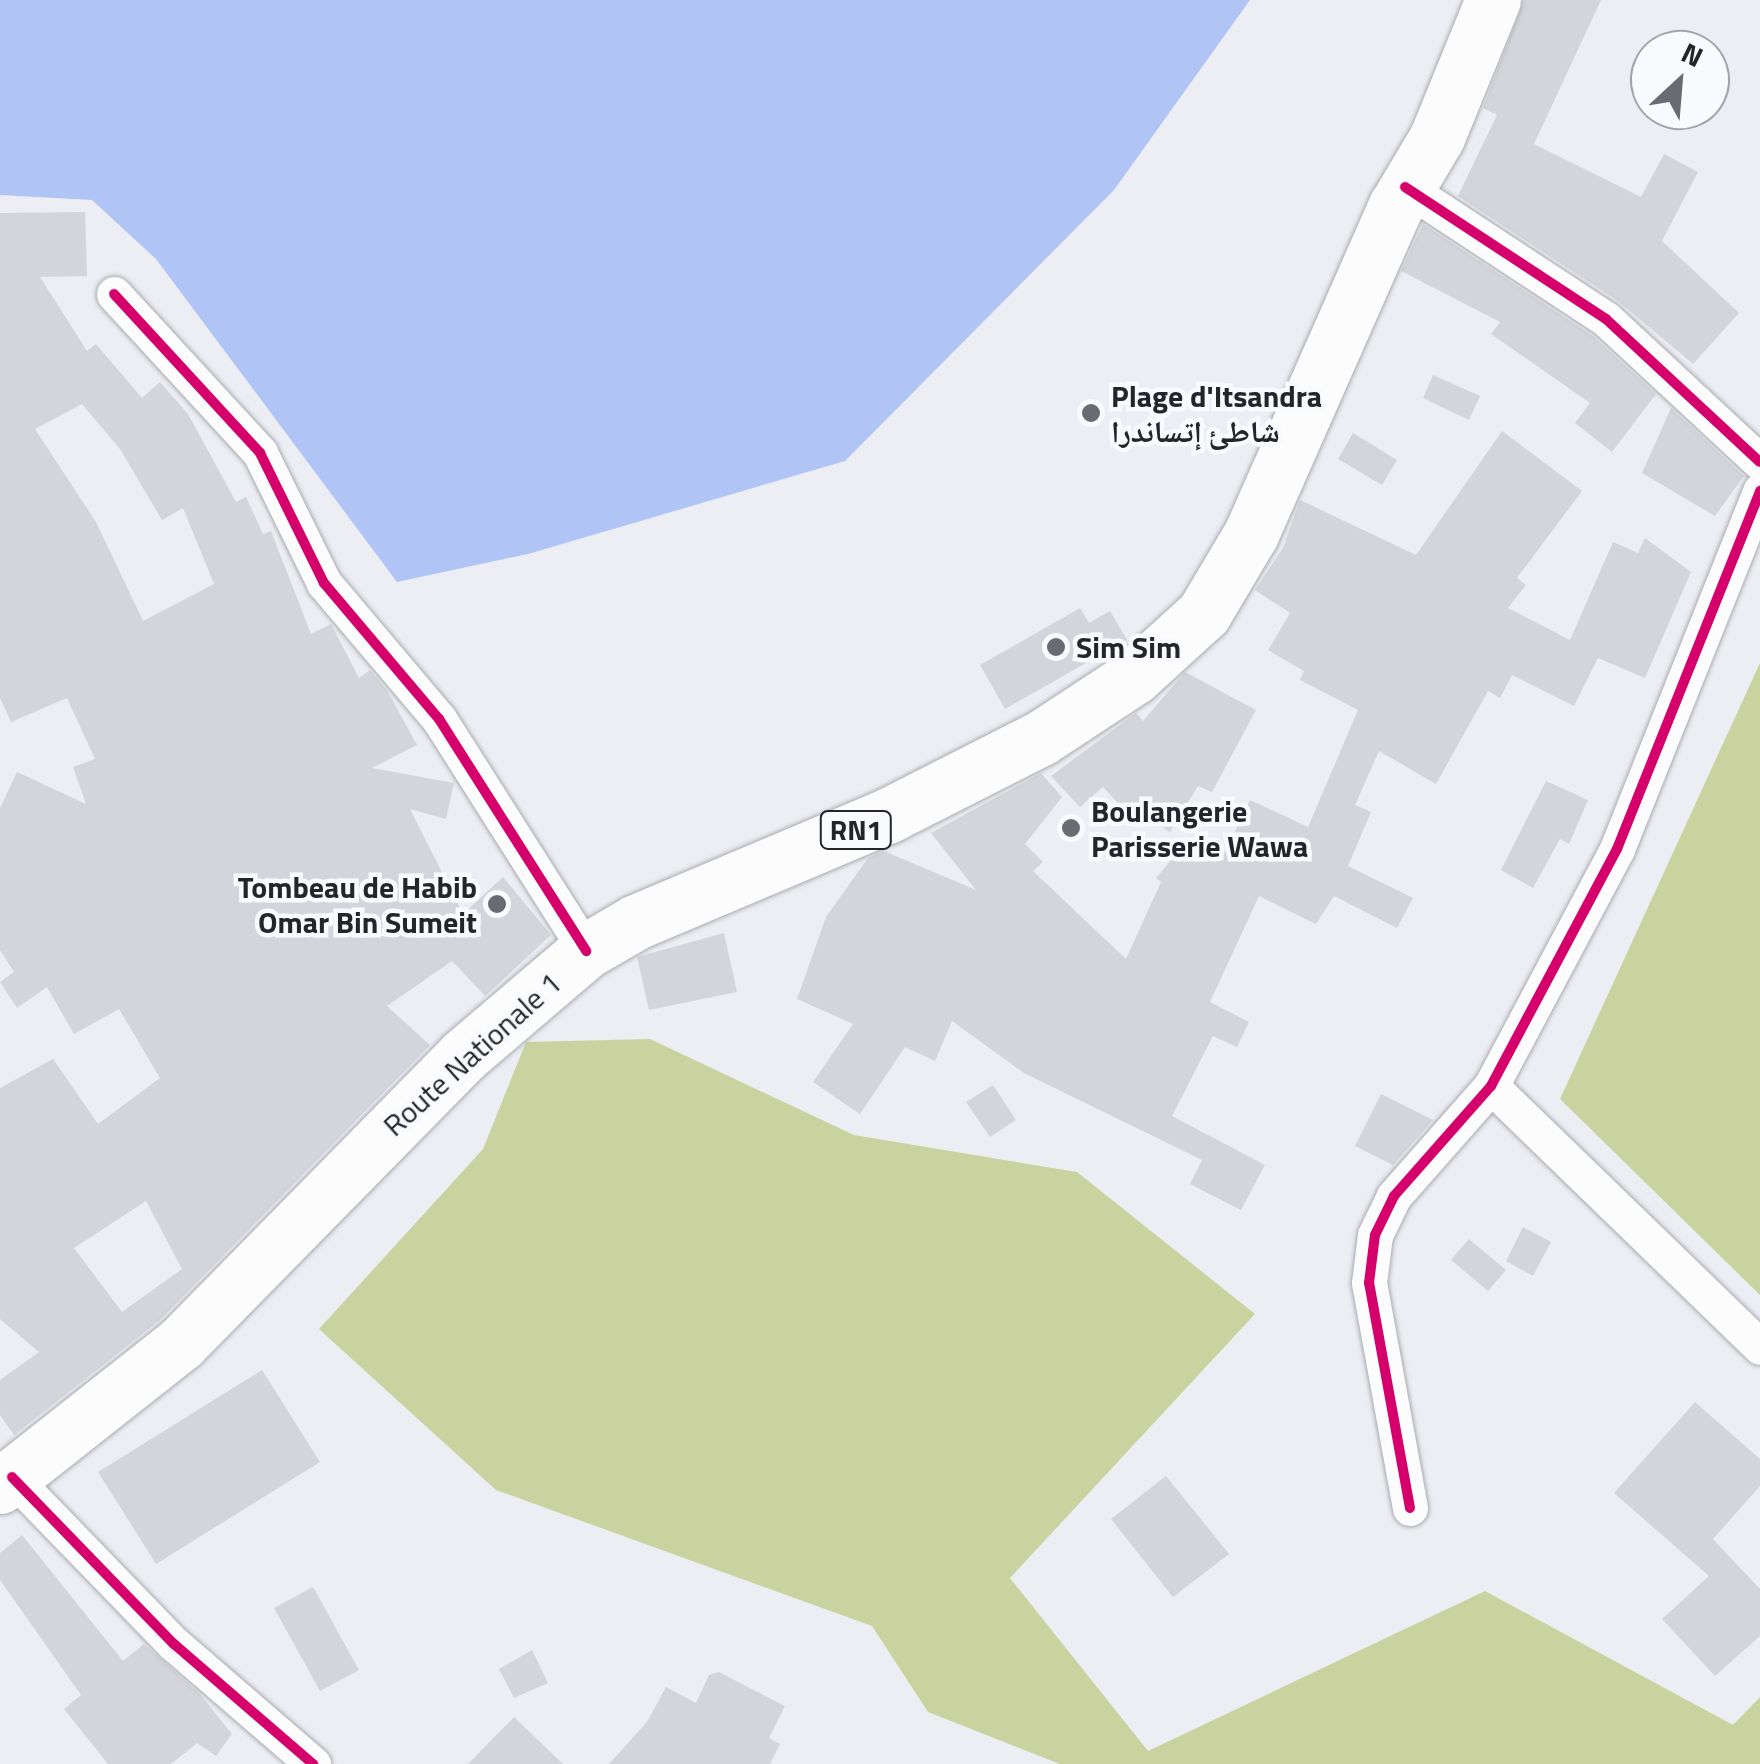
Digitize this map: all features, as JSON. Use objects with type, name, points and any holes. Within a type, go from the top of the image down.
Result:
[{"type":"main road","name":"Route Nationale 1","points":[[6,1481],[181,1343],[450,1069],[586,951],[636,922],[889,815],[1040,738],[1134,677],[1204,613],[1251,534],[1405,187],[1437,137],[1493,0]]},
{"type":"street","points":[[1405,187],[1606,319],[1760,462]]},
{"type":"street","points":[[114,294],[260,453],[324,583],[439,719],[586,951]]},
{"type":"street","points":[[1410,1508],[1370,1283],[1375,1235],[1394,1196],[1492,1086],[1617,849],[1760,491]]},
{"type":"street","points":[[1492,1086],[1760,1347]]},
{"type":"street","points":[[6,1481],[174,1644],[313,1764]]},
{"type":"green space","points":[[1760,663],[1760,1295],[1560,1099]]},
{"type":"green space","points":[[650,1039],[854,1135],[1077,1172],[1255,1314],[1010,1578],[1148,1751],[1485,1591],[1733,1725],[1760,1697],[1760,1764],[1060,1764],[928,1712],[872,1626],[496,1490],[319,1329],[483,1149],[526,1042]]},
{"type":"water","points":[[0,0],[1250,0],[1114,190],[845,461],[528,554],[397,582],[156,259],[92,200],[0,195]]},
{"type":"building","points":[[1524,0],[1601,0],[1534,144],[1641,197],[1664,154],[1698,172],[1662,241],[1739,313],[1693,364],[1618,301],[1458,196],[1497,115],[1483,108]]},
{"type":"building","points":[[85,212],[87,276],[40,277],[87,351],[96,344],[142,398],[160,382],[188,414],[236,502],[246,497],[263,534],[271,531],[311,634],[331,624],[359,678],[370,670],[387,690],[417,745],[372,768],[454,783],[446,819],[410,809],[463,914],[503,877],[551,935],[485,996],[452,961],[387,1006],[430,1045],[160,1320],[14,1435],[0,1415],[0,1380],[39,1352],[0,1319],[0,1088],[53,1059],[98,1124],[160,1078],[119,1009],[74,1034],[47,987],[17,1008],[0,982],[14,972],[0,950],[0,808],[17,772],[86,804],[73,767],[95,759],[67,698],[11,722],[0,698],[0,213]],"holes":[[[82,404],[120,449],[162,520],[183,508],[214,584],[143,621],[96,522],[35,429]],[[146,1201],[182,1269],[122,1312],[74,1248]]]},
{"type":"building","points":[[1423,224],[1593,336],[1656,394],[1612,452],[1575,423],[1590,403],[1491,334],[1500,322],[1401,271]]},
{"type":"building","points":[[1433,375],[1480,396],[1469,420],[1423,398]]},
{"type":"building","points":[[1671,408],[1744,476],[1715,516],[1642,473]]},
{"type":"building","points":[[1502,431],[1582,491],[1517,578],[1526,585],[1508,608],[1570,640],[1613,542],[1638,553],[1645,538],[1691,572],[1645,678],[1598,658],[1574,706],[1512,675],[1500,698],[1488,691],[1436,784],[1379,751],[1355,805],[1371,812],[1348,866],[1413,898],[1397,928],[1334,896],[1316,924],[1259,896],[1210,1002],[1249,1022],[1237,1047],[1213,1036],[1172,1116],[1265,1165],[1241,1210],[1190,1184],[1202,1160],[1024,1073],[952,1021],[935,1061],[905,1047],[860,1114],[813,1082],[853,1024],[797,999],[826,917],[868,858],[884,851],[976,890],[931,833],[1041,773],[1062,797],[1025,844],[1043,862],[1033,871],[1126,959],[1161,882],[1156,878],[1190,838],[1220,862],[1250,800],[1308,827],[1358,710],[1300,680],[1304,671],[1268,650],[1290,613],[1255,590],[1283,548],[1300,500],[1416,555]]},
{"type":"building","points":[[1353,433],[1397,460],[1382,485],[1338,459]]},
{"type":"building","points":[[1080,608],[1089,623],[1110,611],[1127,640],[1005,709],[980,665]]},
{"type":"building","points":[[1185,672],[1256,710],[1212,792],[1198,786],[1170,832],[1135,809],[1129,815],[1103,787],[1080,807],[1051,776],[1136,713],[1143,721]]},
{"type":"building","points":[[1546,781],[1588,800],[1569,844],[1560,839],[1533,888],[1501,870]]},
{"type":"building","points":[[724,933],[737,992],[649,1010],[637,957]]},
{"type":"building","points":[[993,1085],[1016,1120],[990,1137],[966,1102]]},
{"type":"building","points":[[1381,1094],[1433,1120],[1393,1165],[1355,1146]]},
{"type":"building","points":[[1523,1227],[1551,1242],[1533,1276],[1506,1261]]},
{"type":"building","points":[[1469,1239],[1506,1270],[1488,1291],[1451,1260]]},
{"type":"building","points":[[262,1370],[320,1462],[156,1564],[98,1472]]},
{"type":"building","points":[[1695,1402],[1760,1459],[1760,1486],[1713,1539],[1760,1589],[1760,1636],[1715,1676],[1662,1619],[1709,1576],[1614,1493]]},
{"type":"building","points":[[1166,1476],[1229,1554],[1173,1597],[1111,1519]]},
{"type":"building","points":[[22,1535],[123,1661],[144,1644],[199,1693],[232,1734],[216,1756],[197,1743],[171,1764],[108,1764],[64,1709],[81,1695],[0,1580],[0,1553]]},
{"type":"building","points":[[313,1587],[359,1670],[320,1691],[274,1608]]},
{"type":"building","points":[[532,1650],[548,1683],[514,1698],[499,1669]]},
{"type":"building","points":[[719,1672],[785,1706],[769,1738],[780,1744],[770,1764],[609,1764],[647,1722],[666,1687],[696,1703],[709,1675]]},
{"type":"building","points":[[514,1717],[563,1764],[468,1764]]},
{"type":"cycle path","points":[[1405,187],[1606,319],[1760,462]]},
{"type":"cycle path","points":[[114,294],[260,453],[324,583],[439,719],[586,951]]},
{"type":"cycle path","points":[[1410,1508],[1369,1283],[1375,1235],[1394,1196],[1491,1086],[1617,849],[1760,491]]},
{"type":"cycle path","points":[[12,1477],[174,1644],[313,1764]]},
{"type":"place","name":"Plage d'Itsandra شاطئ إتساندرا","points":[[1091,413]]},
{"type":"place","name":"Sim Sim","points":[[1056,647]]},
{"type":"place","name":"Boulangerie Parisserie Wawa","points":[[1071,828]]},
{"type":"place","name":"Tombeau de Habib Omar Bin Sumeit","points":[[497,904]]}]
